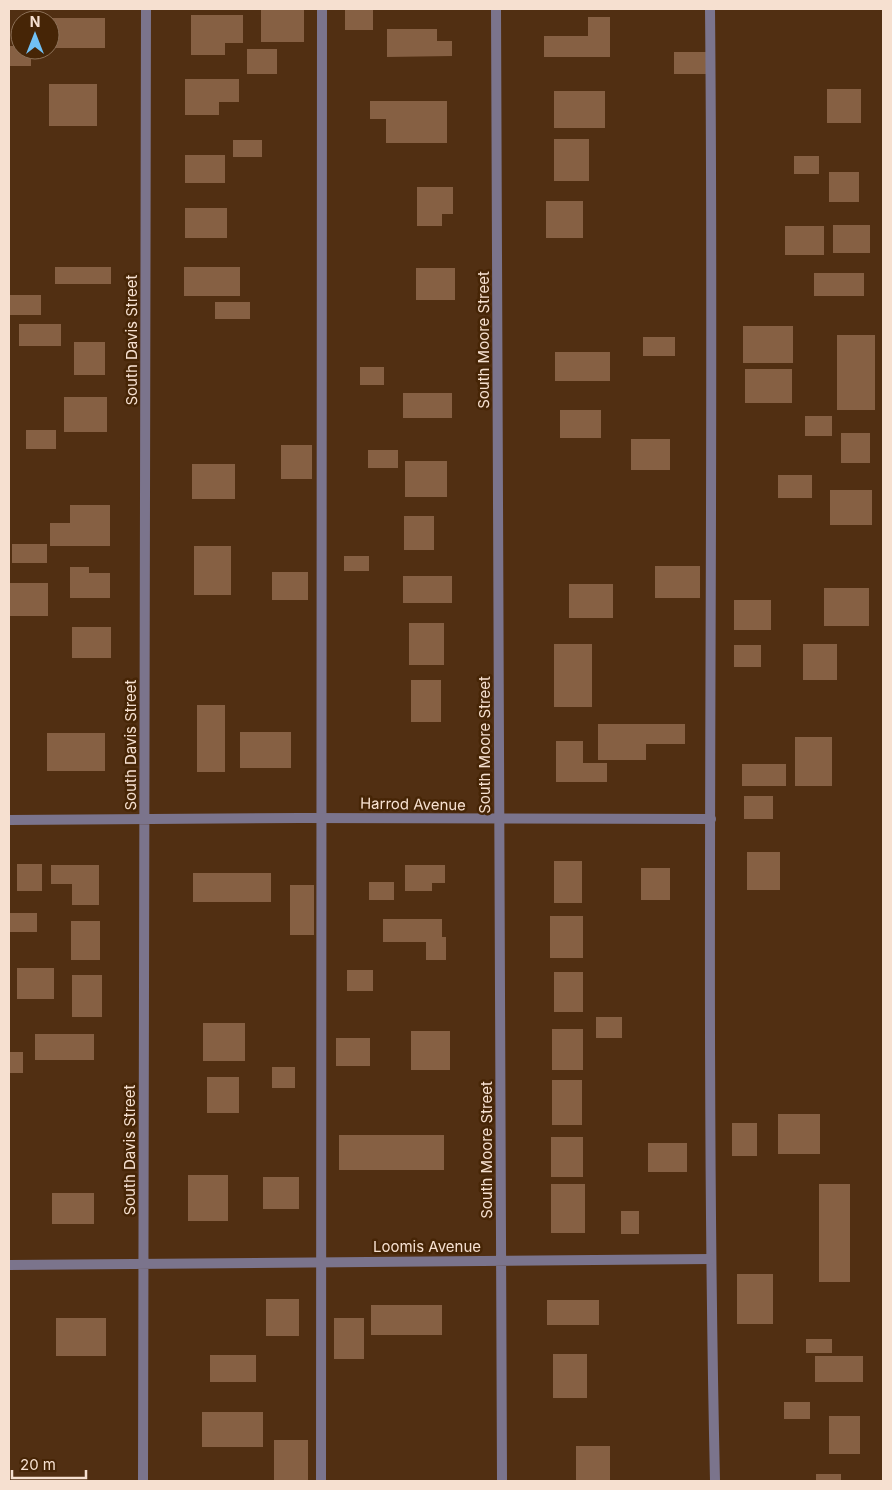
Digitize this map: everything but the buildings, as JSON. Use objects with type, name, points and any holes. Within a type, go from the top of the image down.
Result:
[{"type":"street","name":"South Davis Street","points":[[143,1481],[146,9]]},
{"type":"street","points":[[321,1481],[322,9]]},
{"type":"street","name":"South Moore Street","points":[[496,9],[502,1481]]},
{"type":"street","points":[[710,9],[712,243],[710,1259],[716,1481]]},
{"type":"street","name":"Harrod Avenue","points":[[9,820],[321,818],[711,819]]},
{"type":"street","name":"Loomis Avenue","points":[[9,1264],[143,1264],[321,1260],[710,1259]]}]
